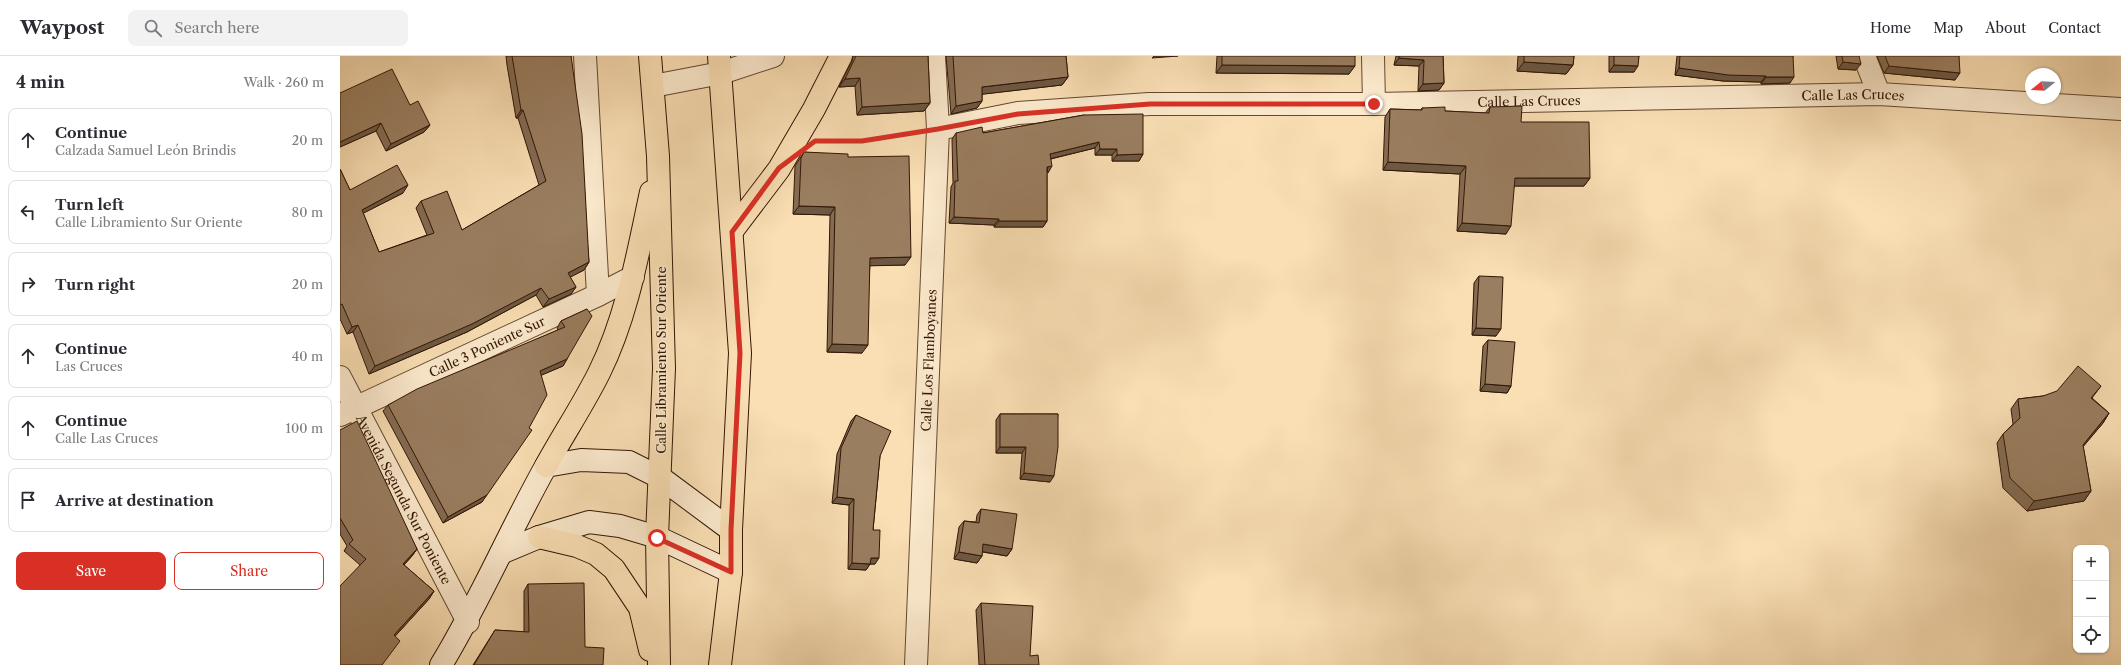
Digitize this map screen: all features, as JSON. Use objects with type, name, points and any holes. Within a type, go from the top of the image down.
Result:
[{"type":"main road","name":"Calle Libramiento Sur Oriente","points":[[650,56],[658,156],[664,368],[657,538],[659,665]]},
{"type":"main road","points":[[732,232],[779,168],[814,109],[841,56]]},
{"type":"main road","points":[[720,65],[740,353],[731,530],[731,572],[720,665]]},
{"type":"main road","points":[[546,466],[599,372],[623,311],[633,277],[658,156]]},
{"type":"main road","points":[[539,537],[577,546],[596,554],[614,569],[640,608],[654,665]]},
{"type":"street","points":[[585,56],[598,295]]},
{"type":"street","points":[[653,86],[720,65],[772,56]]},
{"type":"street","name":"Calle Los Flamboyanes","points":[[916,665],[938,129],[934,56]]},
{"type":"street","points":[[1373,56],[1374,104]]},
{"type":"street","points":[[1864,56],[1879,94]]},
{"type":"street","name":"Calle Las Cruces","points":[[938,129],[1018,114],[1150,104],[1374,104],[1879,94],[2121,109]]},
{"type":"street","name":"Calle 3 Poniente Sur","points":[[347,411],[598,295],[633,277]]},
{"type":"street","name":"Avenida Segunda Sur Poniente","points":[[340,377],[347,411],[468,622]]},
{"type":"street","points":[[441,665],[468,622],[519,515],[546,466],[581,460],[629,462],[660,478],[731,530]]},
{"type":"street","points":[[501,553],[539,537],[590,522],[620,526],[657,538],[731,572]]},
{"type":"path","points":[[823,141],[862,141],[938,129]]},
{"type":"building","points":[[512,56],[571,56],[582,134],[589,262],[568,273],[576,287],[549,299],[541,288],[472,324],[375,366],[358,325],[352,327],[342,304],[340,305],[340,169],[350,190],[397,165],[408,185],[362,210],[379,252],[434,233],[421,201],[447,191],[462,230],[546,181],[523,110],[521,110]]},
{"type":"building","points":[[856,56],[928,56],[930,103],[862,107],[860,78],[845,79]]},
{"type":"building","points":[[953,56],[1066,56],[1068,77],[982,87],[982,101],[956,106]]},
{"type":"building","points":[[1222,56],[1355,56],[1355,66],[1222,65]]},
{"type":"building","points":[[1399,56],[1443,56],[1444,83],[1423,84],[1424,60],[1399,58]]},
{"type":"building","points":[[1524,56],[1574,56],[1573,65],[1524,62]]},
{"type":"building","points":[[1614,56],[1639,56],[1638,66],[1614,65]]},
{"type":"building","points":[[1680,56],[1793,56],[1794,77],[1728,75],[1679,68]]},
{"type":"building","points":[[1842,56],[1859,56],[1861,64],[1843,62]]},
{"type":"building","points":[[1885,56],[1959,56],[1960,73],[1889,66]]},
{"type":"building","points":[[392,69],[410,105],[418,101],[430,125],[391,144],[381,123],[340,142],[340,93]]},
{"type":"building","points":[[1522,106],[1521,122],[1589,122],[1590,178],[1515,178],[1511,226],[1462,223],[1466,166],[1388,162],[1390,109],[1422,110],[1422,108],[1445,107],[1445,111],[1489,113],[1490,107]]},
{"type":"building","points":[[1143,114],[1143,154],[1117,155],[1117,149],[1100,149],[1099,142],[1050,154],[1052,166],[1047,167],[1047,221],[999,221],[999,219],[954,217],[955,181],[958,181],[956,133],[982,127],[983,133],[1084,115]]},
{"type":"building","points":[[804,152],[848,154],[848,157],[909,156],[911,257],[870,258],[868,345],[832,344],[835,207],[799,206],[801,158]]},
{"type":"building","points":[[1479,276],[1503,277],[1501,329],[1476,328]]},
{"type":"building","points":[[587,309],[592,316],[567,359],[540,371],[547,395],[529,428],[532,430],[487,495],[448,517],[388,405],[417,389],[565,327],[561,321]]},
{"type":"building","points":[[1488,340],[1515,342],[1511,386],[1485,384]]},
{"type":"building","points":[[2078,366],[2101,386],[2091,398],[2109,413],[2083,445],[2091,491],[2034,501],[2010,478],[2003,434],[2020,418],[2018,399],[2043,396],[2057,391]]},
{"type":"building","points":[[1000,414],[1058,414],[1058,447],[1054,476],[1024,473],[1026,447],[1000,447]]},
{"type":"building","points":[[856,415],[891,431],[880,456],[873,530],[880,530],[879,558],[871,558],[870,564],[852,563],[854,499],[837,497],[841,448]]},
{"type":"building","points":[[357,421],[417,549],[403,564],[434,591],[394,635],[400,641],[382,665],[340,665],[340,586],[366,559],[349,544],[353,540],[340,518],[340,430]]},
{"type":"building","points":[[981,509],[1017,514],[1012,549],[983,544],[982,556],[959,552],[964,521],[979,523]]},
{"type":"building","points":[[584,583],[585,647],[604,648],[603,665],[474,665],[495,630],[529,632],[528,584]]},
{"type":"building","points":[[981,603],[1033,606],[1030,656],[1038,655],[1039,665],[985,665]]},
{"type":"route","points":[[657,538],[731,572],[731,530],[740,353],[732,232],[779,168],[815,141],[862,141],[1018,114],[1150,104],[1374,104]]}]
